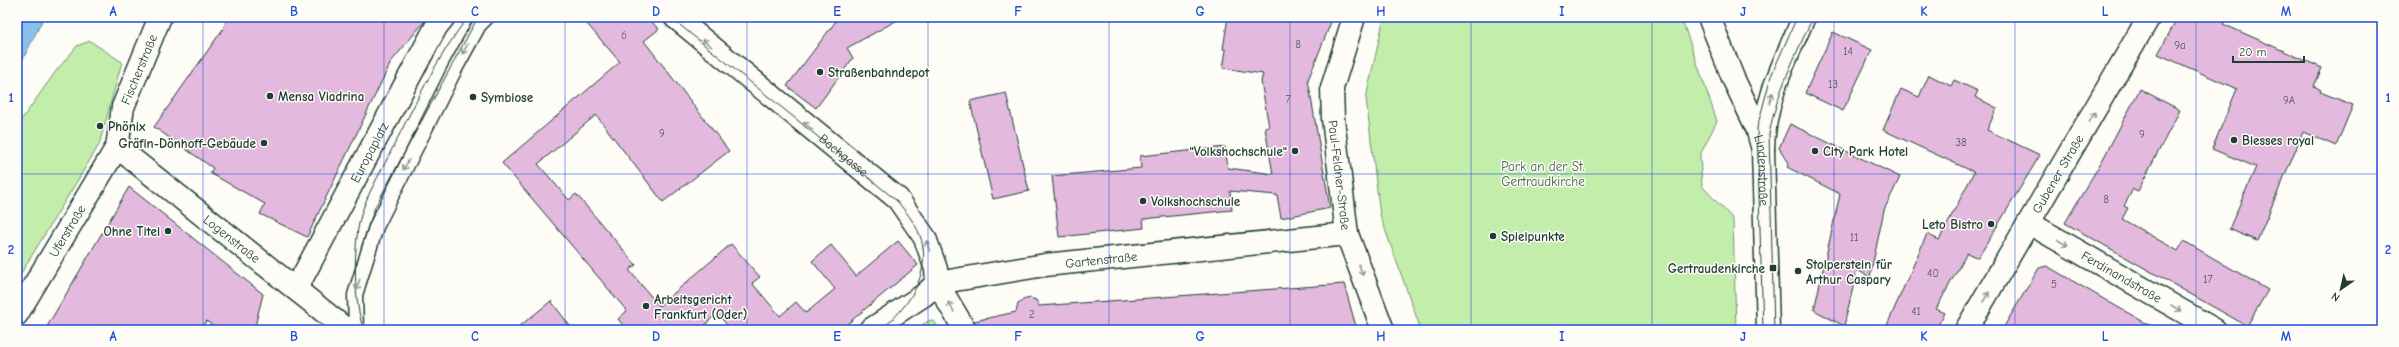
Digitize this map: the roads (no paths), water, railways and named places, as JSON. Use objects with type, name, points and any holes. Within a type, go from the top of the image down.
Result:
[{"type":"street","name":"Fischerstraße","points":[[117,147],[124,106],[160,17]]},
{"type":"street","name":"Europaplatz","points":[[296,289],[436,28],[444,17]]},
{"type":"street","name":"Bachgasse","points":[[675,17],[898,199],[925,238],[936,269],[937,284],[965,330]]},
{"type":"street","name":"Paul-Feldner-Straße","points":[[1354,17],[1332,88],[1333,119],[1347,234],[1383,330]]},
{"type":"street","points":[[1709,17],[1733,78],[1757,128],[1763,150]]},
{"type":"street","name":"Lindenstraße","points":[[1768,330],[1763,130],[1777,77],[1804,17]]},
{"type":"street","name":"Gubener Straße","points":[[1966,330],[2149,17]]},
{"type":"street","name":"Logenstraße","points":[[117,147],[346,330]]},
{"type":"street","name":"Uferstraße","points":[[17,314],[117,147]]},
{"type":"street","name":"Ferdinandstraße","points":[[2029,223],[2215,330]]},
{"type":"street","name":"Gartenstraße","points":[[870,330],[924,295],[937,284],[1045,265],[1347,234]]},
{"type":"lane","points":[[356,330],[355,295],[376,227],[464,50],[479,25],[486,17]]},
{"type":"water","points":[[17,17],[44,17],[17,71]]},
{"type":"tram line","points":[[364,330],[360,319],[355,273],[358,227],[361,215],[374,184],[426,83],[446,48],[468,17]]},
{"type":"tram line","points":[[361,248],[375,207],[478,17]]},
{"type":"tram line","points":[[670,17],[896,200],[911,219],[920,237],[923,252],[923,267],[919,281],[912,295],[903,308],[880,330]]},
{"type":"tram line","points":[[1763,330],[1757,128],[1771,76],[1797,17]]},
{"type":"tram line","points":[[1774,330],[1769,134],[1772,119],[1782,89],[1793,60],[1813,17]]},
{"type":"place","name":"Straßenbahndepot","points":[[820,72]]},
{"type":"place","name":"Mensa Viadrina","points":[[270,96]]},
{"type":"place","name":"Symbiose","points":[[473,97]]},
{"type":"place","name":"Phönix","points":[[100,126]]},
{"type":"place","name":"Blesses royal","points":[[2234,140]]},
{"type":"place","name":"Gräfin-Dönhoff-Gebäude","points":[[264,143]]},
{"type":"place","name":"\"Volkshochschule\"","points":[[1295,151]]},
{"type":"place","name":"City Park Hotel","points":[[1815,151]]},
{"type":"place","name":"Volkshochschule","points":[[1143,201]]},
{"type":"place","name":"Leto Bistro","points":[[1991,224]]},
{"type":"place","name":"Ohne Titel","points":[[168,231]]},
{"type":"place","name":"Spielpunkte","points":[[1493,236]]},
{"type":"place","name":"Gertraudenkirche","points":[[1773,268]]},
{"type":"place","name":"Stolperstein für Arthur Caspary","points":[[1798,271]]},
{"type":"place","name":"Arbeitsgericht Frankfurt (Oder)","points":[[646,306]]},
{"type":"park label","name":"Park an der St. Gertraudkirche","points":[[1543,174]]}]
